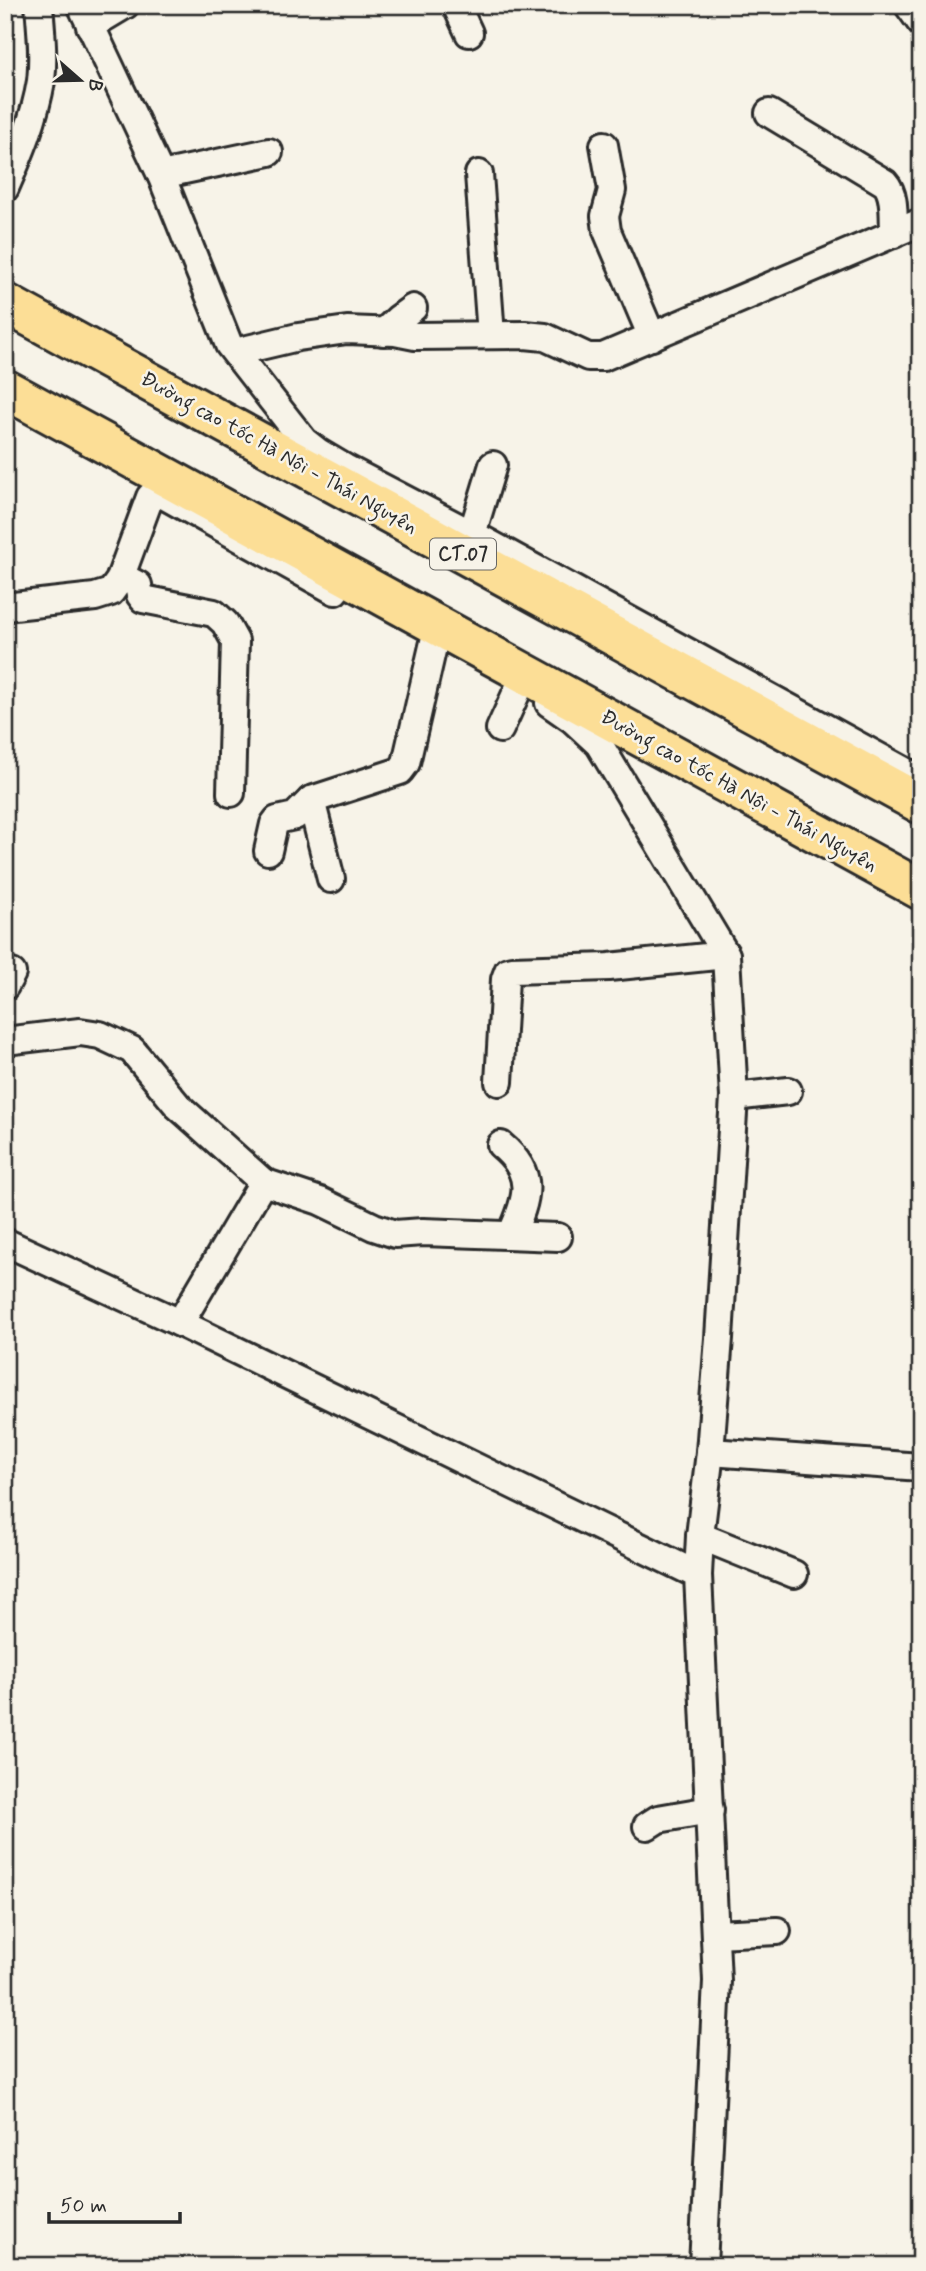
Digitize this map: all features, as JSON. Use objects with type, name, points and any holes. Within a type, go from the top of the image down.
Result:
[{"type":"highway","name":"Đường cao tốc Hà Nội - Thái Nguyên","points":[[5,303],[921,804]]},
{"type":"highway","name":"Đường cao tốc Hà Nội - Thái Nguyên","points":[[5,389],[921,890]]},
{"type":"street","points":[[5,188],[31,120],[41,81],[39,5]]},
{"type":"street","points":[[125,5],[86,15],[161,176],[229,345],[304,441],[318,452],[921,780]]},
{"type":"street","points":[[456,5],[469,33]]},
{"type":"street","points":[[908,5],[921,23]]},
{"type":"street","points":[[769,113],[885,183],[892,196],[894,234]]},
{"type":"street","points":[[604,145],[612,190],[605,216],[607,231],[652,337]]},
{"type":"street","points":[[161,176],[269,152]]},
{"type":"street","points":[[479,174],[491,335]]},
{"type":"street","points":[[235,352],[298,337],[347,330],[384,331],[415,336],[545,337],[587,357],[603,357],[921,222]]},
{"type":"street","points":[[384,331],[412,308]]},
{"type":"street","points":[[472,534],[493,465]]},
{"type":"street","points":[[5,607],[95,597],[111,592],[121,576],[150,497],[159,494],[284,564],[520,685],[572,719],[599,744],[726,955],[734,1097],[710,1452],[698,1575],[717,1981],[703,2266]]},
{"type":"street","points":[[121,576],[138,584],[140,595],[144,599],[214,613],[225,622],[235,641],[231,793]]},
{"type":"street","points":[[268,851],[274,824],[280,819],[295,816],[311,800],[400,771],[406,764],[434,642]]},
{"type":"street","points":[[500,729],[520,685]]},
{"type":"street","points":[[311,800],[331,879]]},
{"type":"street","points":[[499,1082],[505,979],[508,971],[609,967],[726,955]]},
{"type":"street","points":[[5,1041],[80,1032],[100,1035],[132,1050],[178,1107],[262,1182],[320,1201],[374,1227],[395,1234],[423,1232],[558,1237]]},
{"type":"street","points":[[734,1097],[788,1091]]},
{"type":"street","points":[[500,1145],[515,1157],[522,1169],[527,1192],[511,1235]]},
{"type":"street","points":[[180,1323],[262,1182]]},
{"type":"street","points":[[5,1242],[180,1323],[698,1575]]},
{"type":"street","points":[[710,1452],[921,1467]]},
{"type":"street","points":[[700,1536],[794,1574]]},
{"type":"street","points":[[647,1826],[658,1819],[710,1810]]},
{"type":"street","points":[[715,1934],[776,1931]]}]
